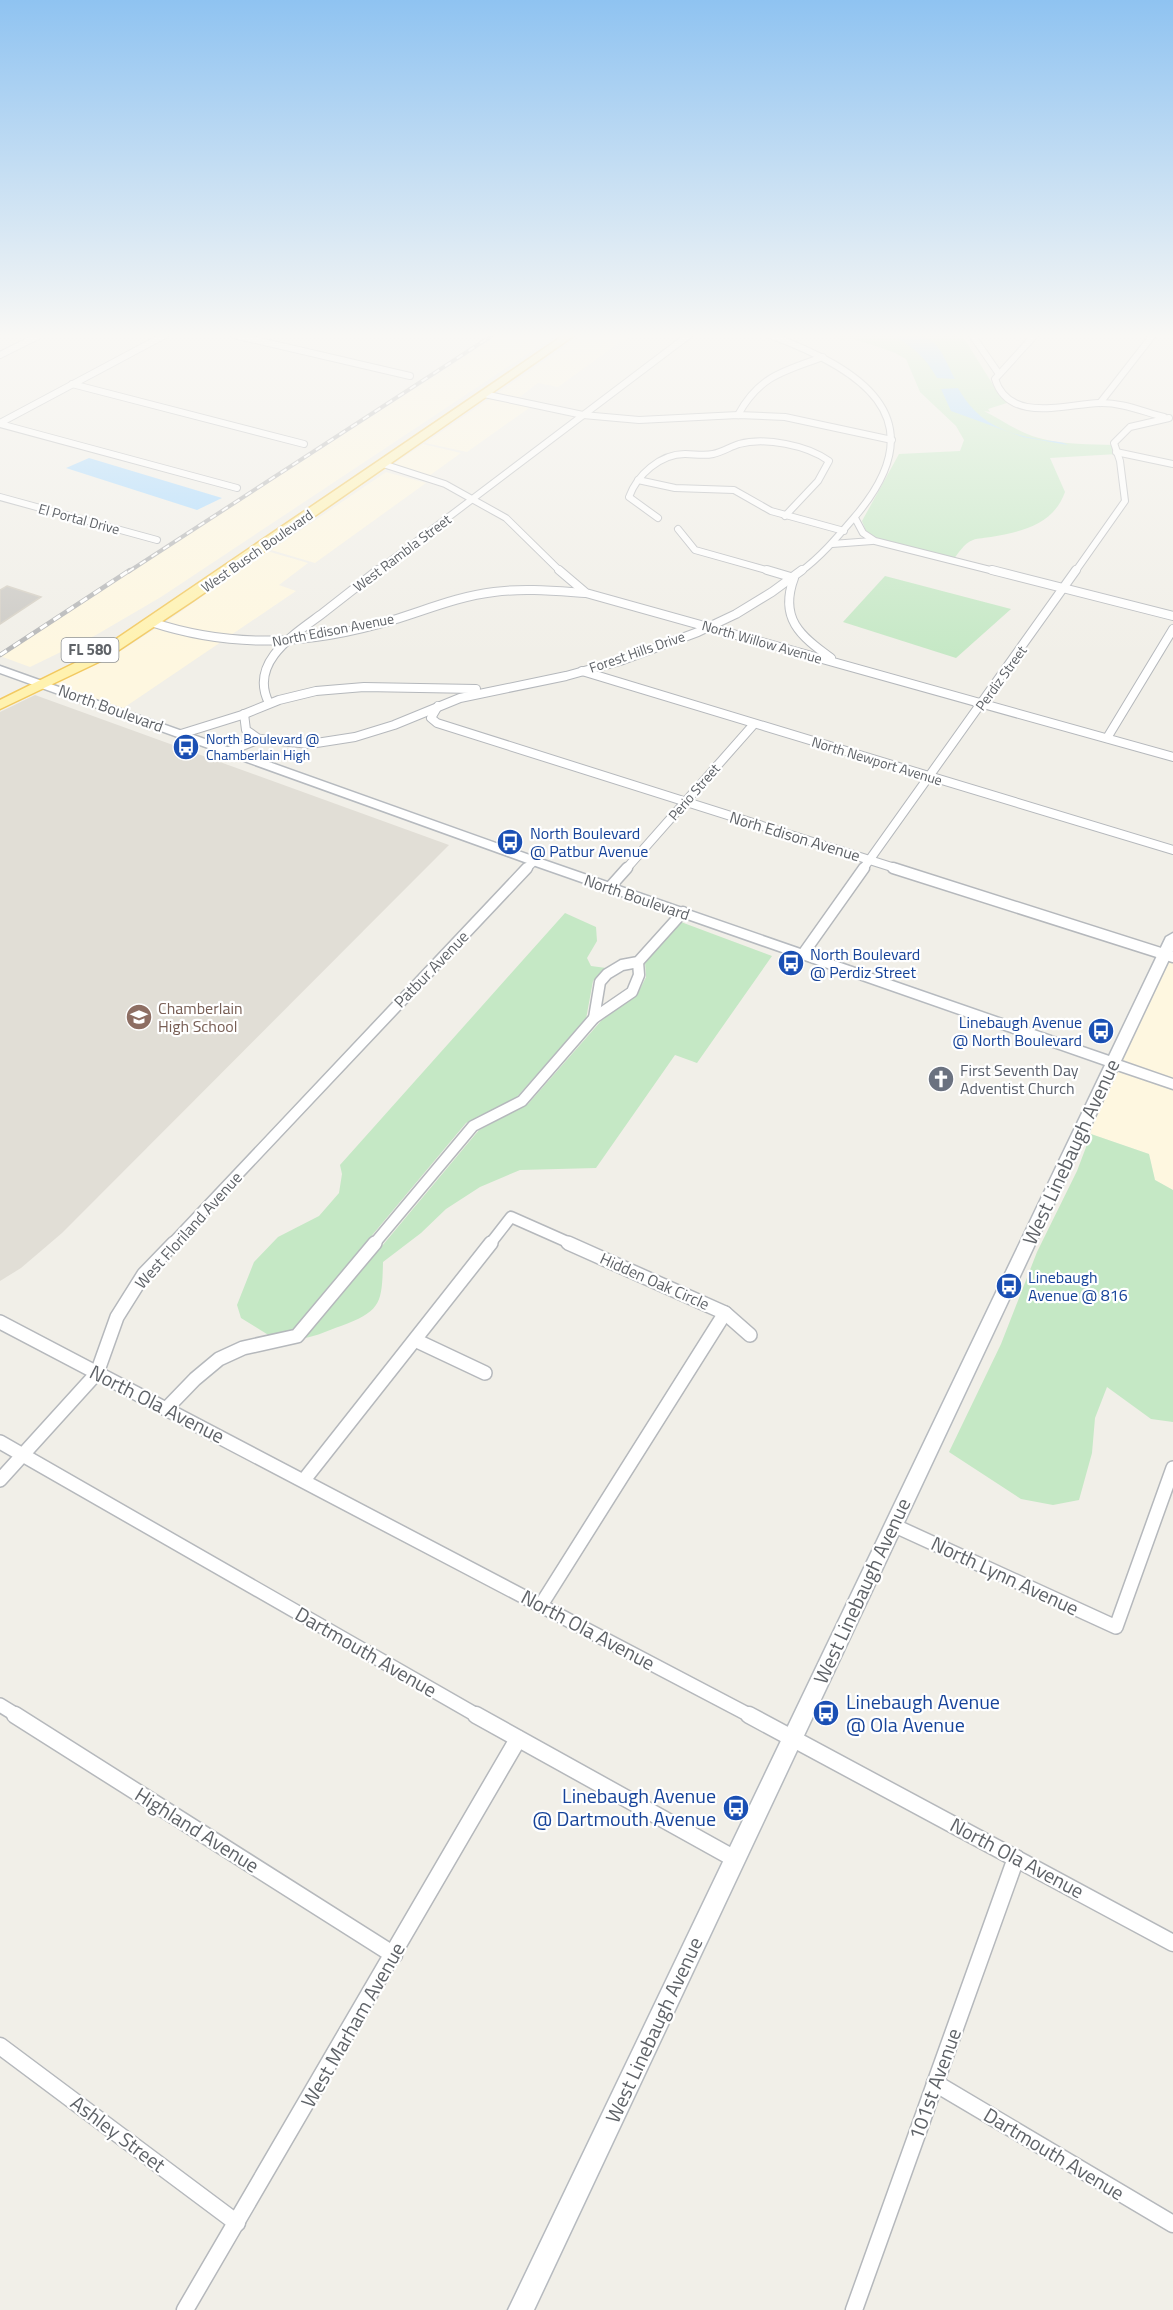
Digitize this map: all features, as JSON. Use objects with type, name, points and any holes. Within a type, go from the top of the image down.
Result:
[{"type":"main road","name":"West Busch Boulevard","points":[[0,705],[102,655],[414,443]]},
{"type":"main road","name":"West Busch Boulevard","points":[[0,694],[150,622]]},
{"type":"street","points":[[72,443],[237,488]]},
{"type":"street","points":[[299,443],[304,444]]},
{"type":"street","name":"West Rambla Street","points":[[269,704],[262,688],[265,673],[274,654],[284,642],[547,443]]},
{"type":"street","points":[[658,518],[629,498],[638,480],[665,458],[683,454],[716,454],[744,443],[776,445],[819,454],[829,461],[818,481],[785,516]]},
{"type":"street","name":"Forest Hills Drive","points":[[229,751],[259,739],[303,744],[334,741],[373,733],[457,699],[581,671],[638,654],[709,627],[778,590],[832,544],[855,518],[878,486],[886,469],[891,443]]},
{"type":"street","points":[[1114,443],[1116,452],[1173,464]]},
{"type":"street","name":"Perdiz Street","points":[[803,954],[1125,501],[1120,461],[1116,452]]},
{"type":"street","name":"North Willow Avenue","points":[[383,464],[445,484],[506,518],[573,584],[586,593],[1173,757]]},
{"type":"street","points":[[638,480],[675,488],[734,490],[741,492],[761,507],[785,516],[844,531]]},
{"type":"street","name":"El Portal Drive","points":[[0,497],[157,540]]},
{"type":"street","points":[[855,518],[862,533],[875,541],[1173,616]]},
{"type":"street","points":[[678,529],[695,550],[794,578],[787,592],[789,614],[799,632],[812,645],[842,664]]},
{"type":"street","points":[[832,544],[875,541]]},
{"type":"street","name":"North Edison Avenue","points":[[150,622],[205,639],[247,643],[284,642],[379,624],[469,597],[494,592],[538,590],[586,593]]},
{"type":"street","points":[[1107,738],[1173,629]]},
{"type":"street","name":"North Boulevard","points":[[0,669],[534,861],[1173,1084]]},
{"type":"street","name":"North Newport Avenue","points":[[581,671],[1173,850]]},
{"type":"street","points":[[181,734],[199,726],[306,694],[349,688],[409,688],[437,691],[510,687]]},
{"type":"street","points":[[437,691],[438,706]]},
{"type":"street","name":"Norh Edison Avenue","points":[[438,706],[431,718],[437,723],[1169,955]]},
{"type":"street","points":[[244,714],[242,725],[244,731],[259,739]]},
{"type":"street","name":"Perio Street","points":[[610,887],[754,724]]},
{"type":"street","name":"Patbur Avenue","points":[[328,1077],[534,861]]},
{"type":"street","points":[[594,1018],[600,982],[607,974],[638,962],[683,912]]},
{"type":"street","name":"West Linebaugh Avenue","points":[[521,2310],[1113,1063],[1169,955],[1173,937]]},
{"type":"street","points":[[166,1409],[195,1379],[219,1359],[243,1348],[297,1336],[473,1126],[522,1101],[594,1018],[632,992],[639,975],[638,962]]},
{"type":"street","name":"West Floriland Avenue","points":[[0,1480],[97,1373],[117,1317],[144,1274],[328,1077]]},
{"type":"street","name":"Hidden Oak Circle","points":[[304,1480],[512,1217],[725,1313],[541,1605]]},
{"type":"street","points":[[725,1313],[750,1335]]},
{"type":"street","name":"North Ola Avenue","points":[[0,1322],[793,1738],[1173,1942]]},
{"type":"street","points":[[415,1340],[485,1373]]},
{"type":"street","name":"Dartmouth Avenue","points":[[0,1442],[518,1739],[735,1859]]},
{"type":"street","name":"North Lynn Avenue","points":[[893,1525],[1116,1627],[1173,1468]]},
{"type":"street","name":"Highland Avenue","points":[[0,1705],[394,1955]]},
{"type":"street","name":"West Marham Avenue","points":[[185,2310],[518,1739]]},
{"type":"street","name":"101st Avenue","points":[[854,2310],[1016,1858]]},
{"type":"street","name":"Ashley Street","points":[[0,2046],[237,2223]]},
{"type":"street","name":"Dartmouth Avenue","points":[[935,2083],[1173,2224]]},
{"type":"shaded area","points":[[331,443],[393,443],[161,597],[96,635],[30,667],[0,656]]},
{"type":"shaded area","points":[[425,443],[480,443],[467,452]]},
{"type":"shaded area","points":[[423,444],[461,453],[429,476],[392,465]]},
{"type":"shaded area","points":[[386,472],[426,483],[315,563],[271,550]]},
{"type":"shaded area","points":[[267,551],[308,563],[279,585],[296,591],[228,637],[163,624]]},
{"type":"shaded area","points":[[156,628],[169,633],[221,642],[122,709],[53,683],[124,649]]},
{"type":"shaded area","name":"Chamberlain High School","points":[[35,695],[449,845],[62,1233],[21,1268],[0,1281],[0,712]]},
{"type":"shaded area","points":[[1170,960],[1173,961],[1173,1080],[1122,1062]]},
{"type":"shaded area","points":[[1118,1070],[1173,1089],[1173,1190],[1155,1180],[1149,1154],[1091,1134],[1092,1125]]},
{"type":"green space","points":[[963,443],[1066,443],[1115,445],[1117,454],[1050,458],[1065,492],[1053,512],[1036,525],[1025,529],[970,541],[953,560],[875,541],[866,531],[862,521],[899,454],[960,451]]},
{"type":"green space","points":[[885,576],[1011,609],[956,658],[843,622]]},
{"type":"green space","points":[[565,913],[596,927],[597,941],[587,958],[591,966],[606,968],[593,981],[586,1019],[516,1098],[466,1123],[292,1331],[270,1336],[241,1318],[237,1305],[254,1262],[278,1237],[319,1216],[339,1193],[342,1174],[340,1165]]},
{"type":"green space","points":[[681,922],[772,956],[697,1063],[675,1055],[596,1168],[520,1170],[480,1187],[446,1209],[421,1233],[383,1262],[380,1297],[372,1310],[354,1321],[305,1338],[479,1130],[528,1104],[601,1021],[637,995],[646,977],[645,962]]},
{"type":"green space","points":[[1091,1134],[1149,1154],[1155,1180],[1173,1190],[1173,1422],[1151,1419],[1107,1387],[1095,1418],[1092,1453],[1079,1500],[1053,1505],[1021,1499],[949,1452],[1001,1344],[1037,1252],[1077,1171]]},
{"type":"water","points":[[89,458],[222,498],[197,510],[66,468]]},
{"type":"building","points":[[7,586],[41,597],[0,624],[0,590]]},
{"type":"railway","points":[[128,572],[327,443]]},
{"type":"railway","points":[[0,655],[130,570]]},
{"type":"place","name":"North Boulevard @ Chamberlain High","points":[[186,747]]},
{"type":"place","name":"North Boulevard @ Patbur Avenue","points":[[510,842]]},
{"type":"place","name":"North Boulevard @ Perdiz Street","points":[[791,963]]},
{"type":"place","name":"Chamberlain High School","points":[[139,1017]]},
{"type":"place","name":"Linebaugh Avenue @ North Boulevard","points":[[1101,1031]]},
{"type":"place","name":"First Seventh Day Adventist Church","points":[[941,1079]]},
{"type":"place","name":"Linebaugh Avenue @ 816","points":[[1009,1286]]},
{"type":"place","name":"Linebaugh Avenue @ Ola Avenue","points":[[826,1713]]},
{"type":"place","name":"Linebaugh Avenue @ Dartmouth Avenue","points":[[736,1808]]}]
